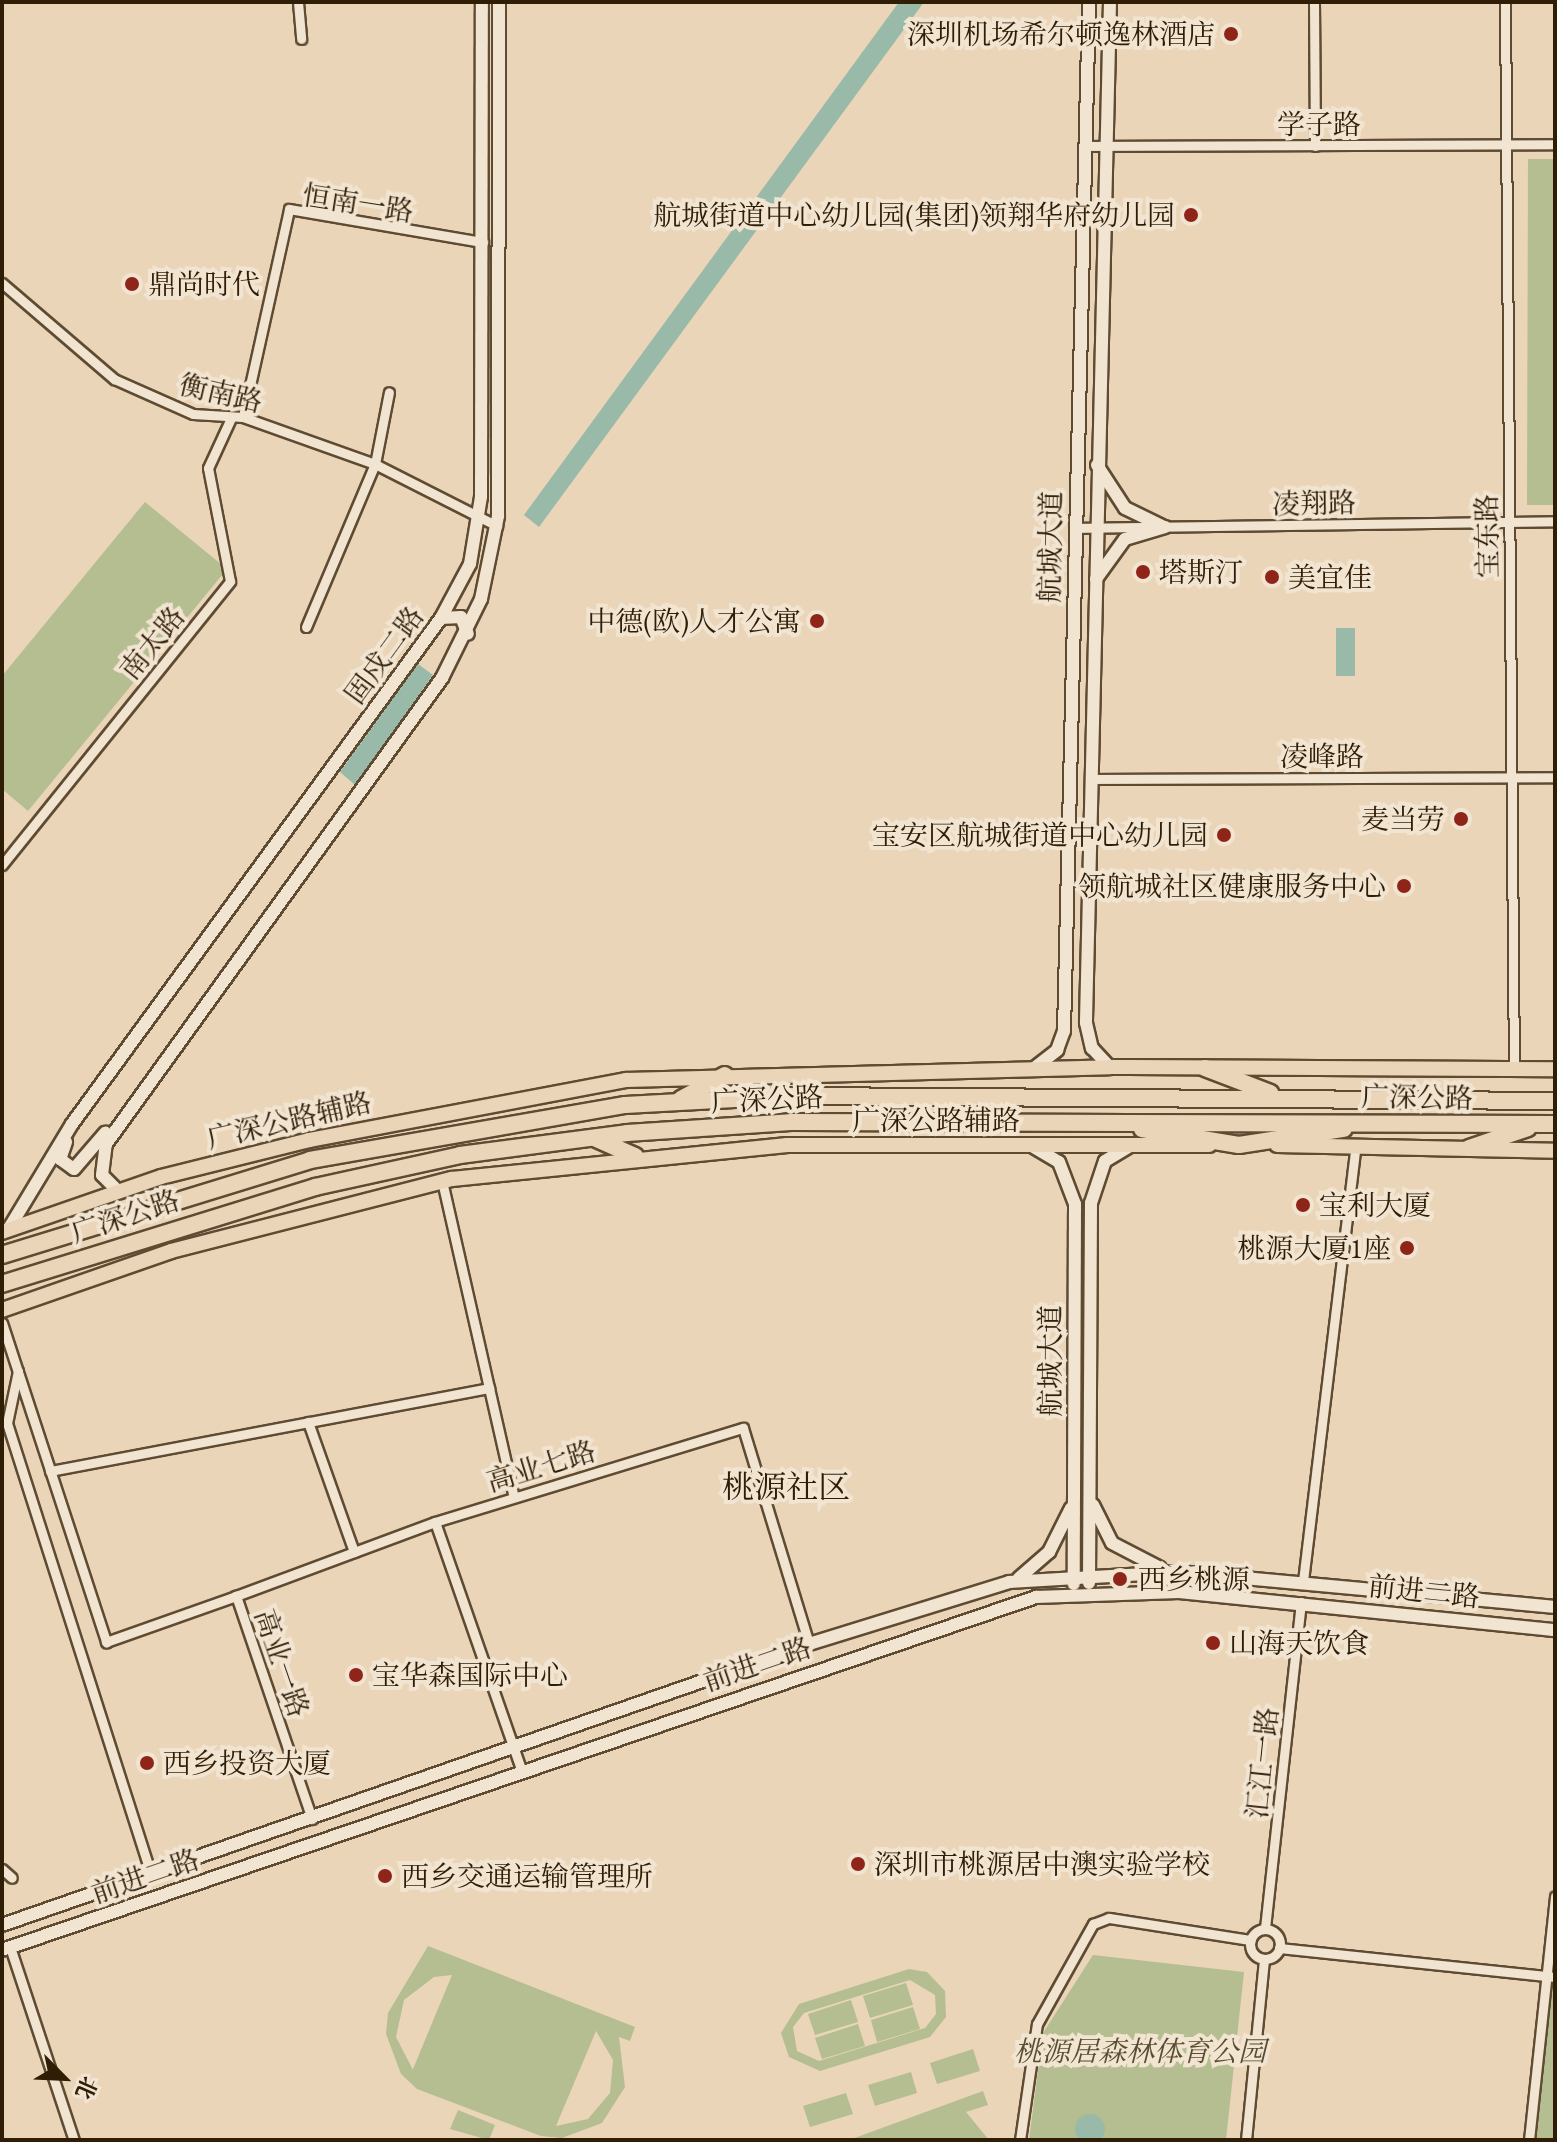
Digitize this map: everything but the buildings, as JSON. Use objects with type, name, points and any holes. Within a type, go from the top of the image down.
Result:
[{"type":"highway","points":[[1205,1068],[1279,1097]]},
{"type":"highway","points":[[676,1102],[725,1075]]},
{"type":"highway","name":"广深公路","points":[[2,1255],[310,1160],[456,1129],[676,1102],[1279,1097],[1555,1101]]},
{"type":"highway","name":"广深公路","points":[[2,1284],[315,1187],[460,1155],[593,1137],[791,1122],[1548,1124]]},
{"type":"highway","points":[[1097,1122],[1239,1145],[1391,1122]]},
{"type":"highway","points":[[1469,1148],[1548,1124]]},
{"type":"highway","points":[[593,1137],[635,1156]]},
{"type":"main road","name":"固戍二路","points":[[5,1231],[47,1160],[441,618],[470,564],[480,516],[482,2]]},
{"type":"main road","name":"固戍二路","points":[[119,1192],[102,1175],[102,1156],[145,1085],[468,634],[497,526],[499,2]]},
{"type":"main road","name":"航城大道","points":[[1022,1072],[1050,1058],[1062,1041],[1089,2]]},
{"type":"main road","name":"航城大道","points":[[1110,2],[1093,528],[1087,954],[1088,1038],[1110,1067]]},
{"type":"main road","points":[[1095,459],[1125,508],[1165,527]]},
{"type":"main road","points":[[1092,598],[1114,548],[1165,527]]},
{"type":"main road","points":[[441,618],[461,617],[468,634]]},
{"type":"main road","points":[[1066,954],[1076,965],[1087,954]]},
{"type":"main road","points":[[115,1065],[60,1152],[67,1168],[82,1165],[145,1085]]},
{"type":"main road","name":"广深公路辅路","points":[[5,1231],[119,1192],[457,1108],[626,1080],[725,1075],[1022,1072],[1110,1067],[1555,1069]]},
{"type":"main road","name":"广深公路辅路","points":[[2,1310],[171,1251],[442,1181],[635,1156],[787,1145],[1356,1144],[1555,1151]]},
{"type":"main road","name":"航城大道","points":[[1032,1146],[1059,1162],[1075,1204],[1074,1595]]},
{"type":"main road","name":"航城大道","points":[[1089,1594],[1091,1203],[1105,1161],[1130,1146]]},
{"type":"main road","points":[[1009,1582],[1049,1552],[1074,1493]]},
{"type":"main road","points":[[1090,1493],[1112,1543],[1138,1561],[1179,1572]]},
{"type":"main road","name":"前进二路","points":[[2,1925],[809,1644],[1009,1582],[1179,1572],[1303,1581],[1555,1607]]},
{"type":"main road","name":"前进二路","points":[[6,1949],[977,1612],[1089,1594],[1301,1602],[1555,1630]]},
{"type":"street","points":[[298,2],[301,39]]},
{"type":"street","points":[[1314,2],[1315,146]]},
{"type":"street","name":"宝东路","points":[[1505,2],[1514,1070]]},
{"type":"street","name":"学子路","points":[[1084,146],[1555,144]]},
{"type":"street","name":"恒南一路","points":[[243,417],[289,209],[483,242]]},
{"type":"street","name":"衡南路","points":[[2,283],[114,379],[193,414],[243,417],[375,464],[497,526]]},
{"type":"street","points":[[306,627],[375,464],[389,392]]},
{"type":"street","name":"南太路","points":[[2,865],[230,581],[208,468],[231,418]]},
{"type":"street","name":"凌翔路","points":[[1074,528],[1555,521]]},
{"type":"street","name":"凌峰路","points":[[1090,779],[1555,777]]},
{"type":"street","points":[[1303,1581],[1356,1144]]},
{"type":"street","points":[[442,1181],[514,1497]]},
{"type":"street","points":[[2,1323],[106,1642],[236,1596]]},
{"type":"street","points":[[18,1371],[7,1423],[151,1874]]},
{"type":"street","points":[[50,1471],[489,1388]]},
{"type":"street","points":[[308,1422],[354,1552]]},
{"type":"street","name":"高业七路","points":[[354,1552],[435,1522],[743,1428],[809,1644]]},
{"type":"street","points":[[435,1522],[522,1772]]},
{"type":"street","name":"高业一路","points":[[312,1819],[236,1596],[354,1552]]},
{"type":"street","name":"汇江一路","points":[[1265,1928],[1301,1602]]},
{"type":"street","points":[[2,1869],[12,1878]]},
{"type":"street","points":[[1529,2140],[1551,1976],[1555,1896]]},
{"type":"street","points":[[1020,2140],[1037,2024],[1093,1924],[1109,1918],[1250,1940],[1264,1959],[1246,2140]]},
{"type":"street","points":[[1250,1940],[1265,1928],[1277,1935],[1279,1948]]},
{"type":"street","points":[[1264,1959],[1279,1948],[1551,1976]]},
{"type":"street","points":[[6,1949],[74,2140]]},
{"type":"green space","points":[[1528,159],[1555,159],[1555,505],[1527,505]]},
{"type":"green space","points":[[145,502],[227,569],[28,811],[2,789],[2,676]]},
{"type":"green space","points":[[428,1946],[635,2027],[630,2041],[619,2037],[625,2087],[602,2123],[562,2138],[541,2136],[417,2089],[401,2074],[386,2034],[388,2013]],"holes":[[[452,1975],[413,2069],[413,2070],[396,2037],[404,2000],[434,1977]],[[596,2031],[613,2060],[610,2093],[588,2119],[556,2126]]]},
{"type":"green space","name":"桃源居森林体育公园","points":[[1093,1955],[1244,1972],[1226,2140],[1029,2140],[1043,2033]]},
{"type":"green space","points":[[1555,1958],[1555,2140],[1536,2140]]},
{"type":"green space","points":[[909,1969],[927,1972],[945,1991],[946,2017],[930,2037],[820,2071],[789,2057],[781,2033],[799,2004]],"holes":[[[910,1980],[935,1995],[936,2014],[925,2028],[819,2061],[797,2051],[793,2027],[804,2013]]]},
{"type":"green space","points":[[906,1983],[913,2005],[870,2018],[863,1996]]},
{"type":"green space","points":[[851,2000],[858,2022],[815,2035],[808,2014]]},
{"type":"green space","points":[[913,2007],[920,2029],[877,2042],[871,2020]]},
{"type":"green space","points":[[858,2024],[865,2046],[822,2059],[815,2038]]},
{"type":"green space","points":[[973,2049],[980,2071],[937,2084],[930,2063]]},
{"type":"green space","points":[[911,2072],[917,2093],[875,2106],[868,2085]]},
{"type":"green space","points":[[983,2091],[988,2105],[966,2112],[989,2140],[849,2140]]},
{"type":"green space","points":[[846,2093],[853,2114],[810,2127],[803,2106]]},
{"type":"green space","points":[[458,2110],[495,2125],[489,2140],[450,2129]]},
{"type":"shaded area","points":[[899,2],[924,2],[539,527],[524,515]]},
{"type":"shaded area","points":[[1336,628],[1355,628],[1355,676],[1336,676]]},
{"type":"shaded area","points":[[418,664],[433,675],[355,785],[340,772]]},
{"type":"shaded area","points":[[1090,2114],[1096,2115],[1104,2123],[1104,2135],[1096,2143],[1090,2144],[1084,2143],[1076,2135],[1075,2129],[1076,2123],[1084,2115]]},
{"type":"place","name":"深圳机场希尔顿逸林酒店","points":[[1231,34]]},
{"type":"place","name":"航城街道中心幼儿园(集团)领翔华府幼儿园","points":[[1191,215]]},
{"type":"place","name":"鼎尚时代","points":[[132,284]]},
{"type":"place","name":"塔斯汀","points":[[1143,572]]},
{"type":"place","name":"美宜佳","points":[[1272,577]]},
{"type":"place","name":"中德(欧)人才公寓","points":[[817,621]]},
{"type":"place","name":"麦当劳","points":[[1461,819]]},
{"type":"place","name":"宝安区航城街道中心幼儿园","points":[[1224,835]]},
{"type":"place","name":"领航城社区健康服务中心","points":[[1404,886]]},
{"type":"place","name":"宝利大厦","points":[[1303,1205]]},
{"type":"place","name":"桃源大厦1座","points":[[1407,1248]]},
{"type":"place","name":"西乡桃源","points":[[1120,1579]]},
{"type":"place","name":"山海天饮食","points":[[1213,1643]]},
{"type":"place","name":"宝华森国际中心","points":[[356,1675]]},
{"type":"place","name":"西乡投资大厦","points":[[147,1763]]},
{"type":"place","name":"深圳市桃源居中澳实验学校","points":[[858,1864]]},
{"type":"place","name":"西乡交通运输管理所","points":[[385,1876]]},
{"type":"district","name":"桃源社区","points":[[786,1487]]}]
